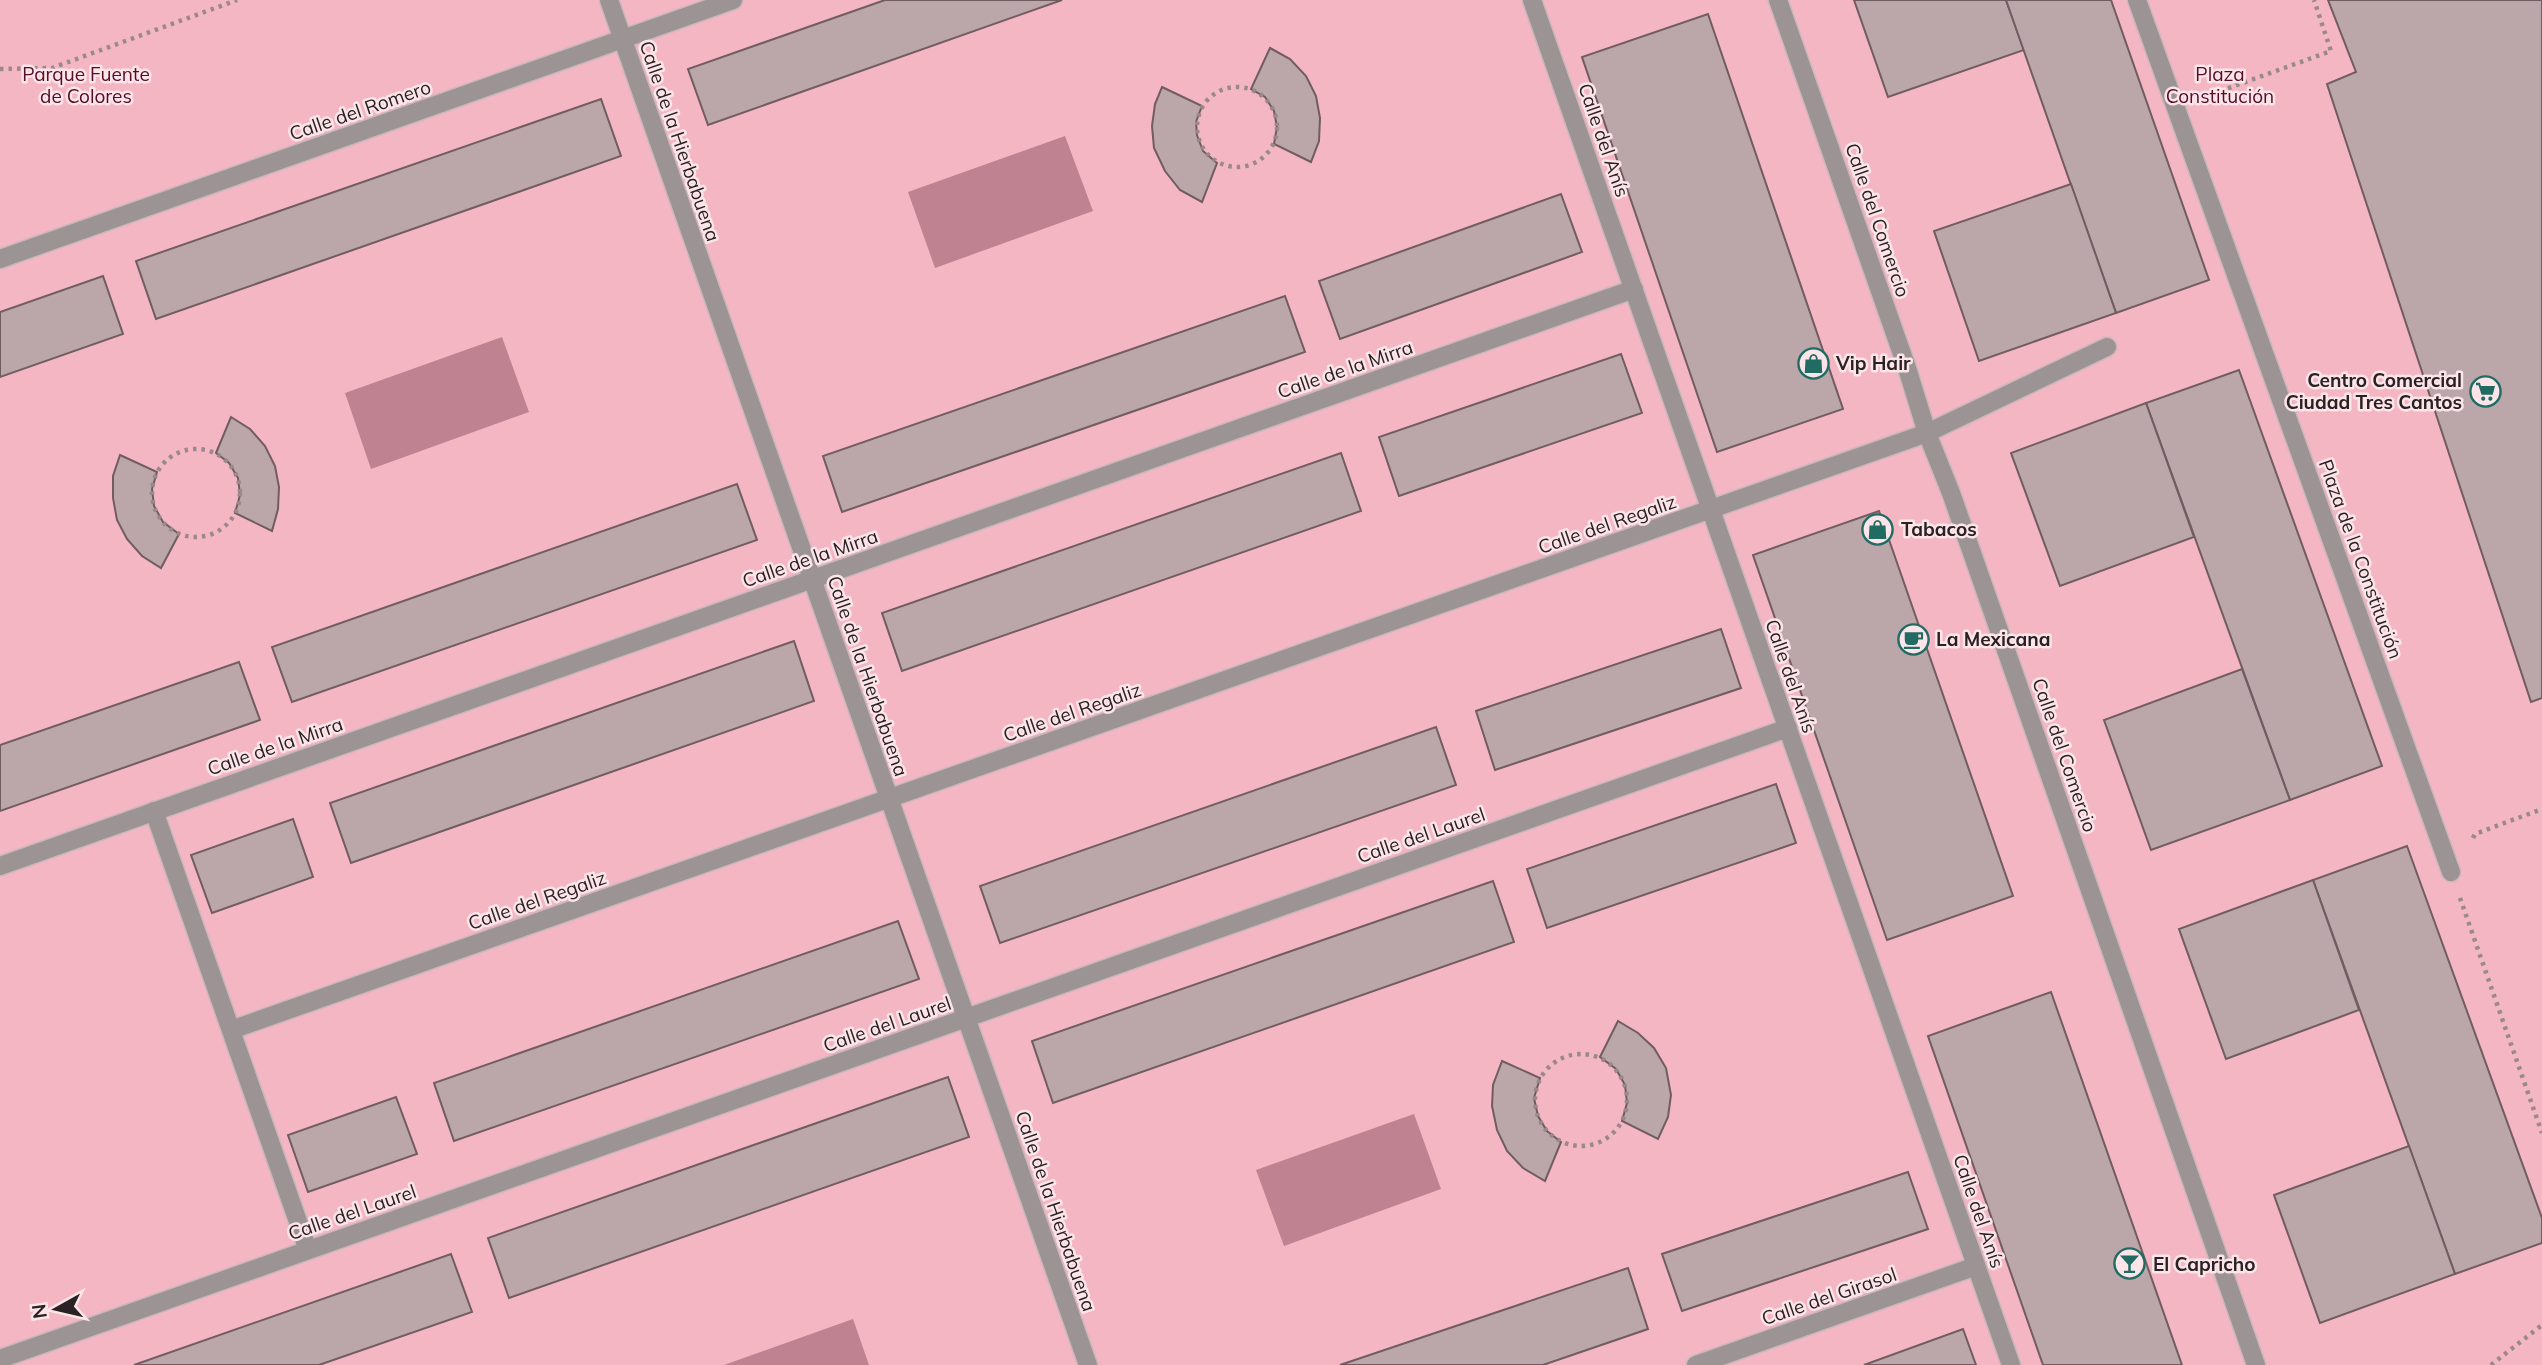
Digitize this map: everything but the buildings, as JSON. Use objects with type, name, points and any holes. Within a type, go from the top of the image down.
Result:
[{"type":"street","name":"Calle de la Hierbabuena","points":[[609,0],[1088,1365]]},
{"type":"street","name":"Calle del Romero","points":[[0,259],[733,0]]},
{"type":"street","name":"Calle del Anís","points":[[1532,0],[2011,1365]]},
{"type":"street","name":"Calle del Comercio","points":[[1778,0],[1907,368],[1927,433],[1951,493],[2256,1365]]},
{"type":"street","name":"Plaza de la Constitución","points":[[2137,0],[2451,872]]},
{"type":"street","name":"Calle de la Mirra","points":[[0,866],[1634,289]]},
{"type":"street","name":"Calle del Regaliz","points":[[231,1030],[1927,433],[2107,347]]},
{"type":"street","name":"Calle del Laurel","points":[[0,1359],[1787,728]]},
{"type":"street","points":[[154,811],[308,1250]]},
{"type":"street","name":"Calle del Girasol","points":[[1696,1365],[1976,1266]]},
{"type":"path","points":[[0,69],[52,68],[237,0]]},
{"type":"path","points":[[2177,107],[2331,51],[2314,0]]},
{"type":"path","points":[[1233,87],[1251,89],[1265,97],[1275,111],[1277,127],[1274,144],[1260,161],[1239,169],[1217,163],[1203,151],[1197,135],[1196,122],[1202,106],[1215,92],[1233,87]]},
{"type":"path","points":[[194,449],[216,453],[229,463],[238,478],[240,495],[235,513],[221,530],[201,537],[179,534],[163,522],[154,506],[152,489],[157,472],[173,456],[194,449]]},
{"type":"path","points":[[2542,809],[2475,834],[2451,872],[2542,1133]]},
{"type":"path","points":[[1577,1054],[1600,1057],[1616,1069],[1625,1085],[1627,1103],[1622,1121],[1607,1138],[1584,1146],[1562,1142],[1547,1131],[1538,1116],[1534,1098],[1540,1077],[1555,1061],[1577,1054]]},
{"type":"path","points":[[2491,1365],[2542,1325]]},
{"type":"green space","points":[[0,0],[2542,0],[2542,1365],[0,1365]]},
{"type":"shaded area","points":[[1065,136],[1093,211],[935,268],[908,192]]},
{"type":"shaded area","points":[[502,337],[529,412],[371,469],[345,393]]},
{"type":"shaded area","points":[[1414,1114],[1441,1189],[1284,1246],[1256,1170]]},
{"type":"shaded area","points":[[853,1319],[869,1365],[724,1365]]},
{"type":"place","name":"Vip Hair","points":[[1813,363]]},
{"type":"place","name":"Centro Comercial Ciudad Tres Cantos","points":[[2485,391]]},
{"type":"place","name":"Tabacos","points":[[1878,529]]},
{"type":"place","name":"La Mexicana","points":[[1913,639]]},
{"type":"place","name":"El Capricho","points":[[2130,1264]]},
{"type":"park label","name":"Parque Fuente de Colores","points":[[86,85]]},
{"type":"park label","name":"Plaza Constitución","points":[[2220,85]]}]
